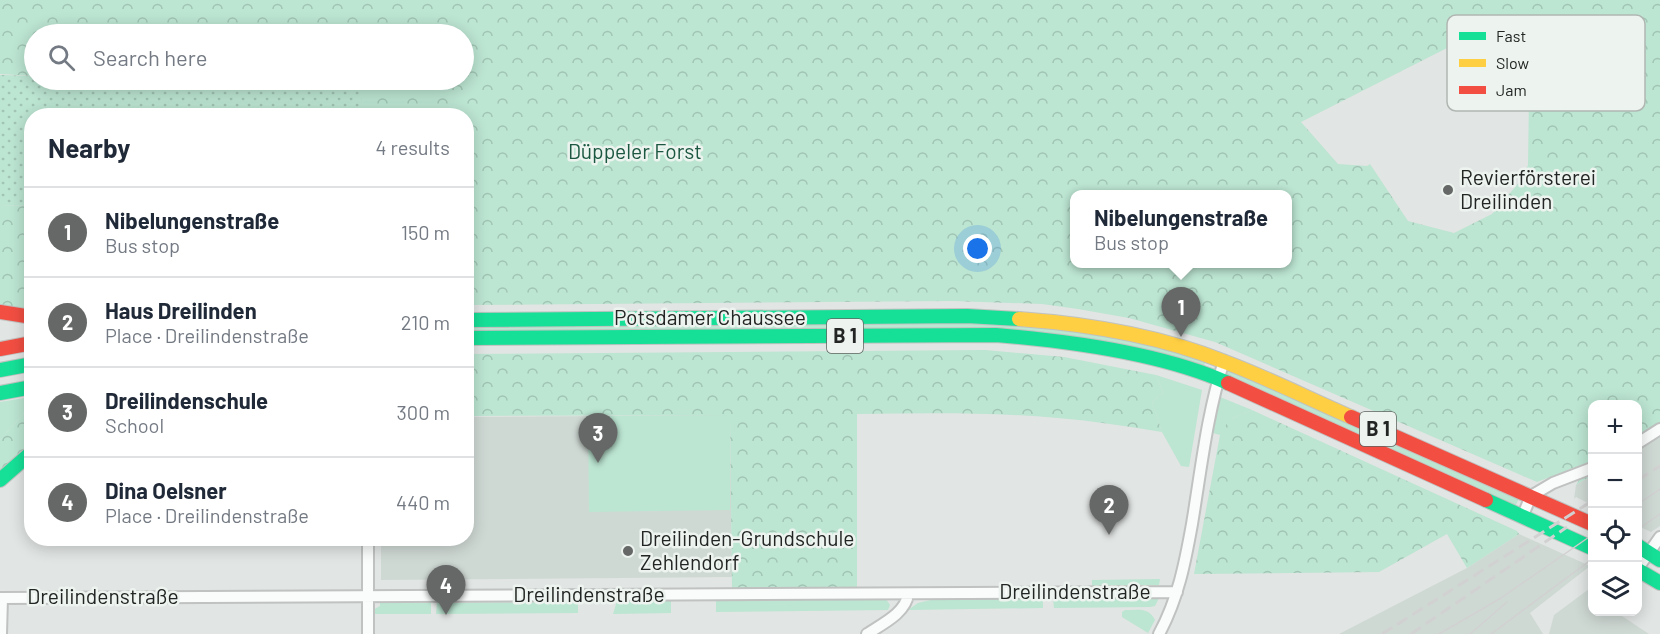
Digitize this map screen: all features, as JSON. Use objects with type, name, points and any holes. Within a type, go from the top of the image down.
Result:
[{"type":"main road","points":[[0,312],[24,318]]},
{"type":"main road","name":"Potsdamer Chaussee","points":[[474,320],[1008,317],[1082,325],[1172,344],[1224,361],[1531,496]]},
{"type":"main road","points":[[0,325],[24,321]]},
{"type":"main road","name":"Potsdamer Chaussee","points":[[474,338],[996,335],[1056,340],[1121,350],[1166,361],[1218,379],[1523,515]]},
{"type":"main road","points":[[0,349],[24,344]]},
{"type":"main road","points":[[0,370],[24,366]]},
{"type":"main road","points":[[0,393],[24,388]]},
{"type":"main road","points":[[0,480],[24,459]]},
{"type":"main road","name":"B 1","points":[[1531,496],[1588,522]]},
{"type":"main road","name":"B 1","points":[[1523,515],[1588,546]]},
{"type":"main road","points":[[1642,572],[1660,583]]},
{"type":"street","points":[[1159,634],[1169,616],[1182,577],[1218,379],[1224,361]]},
{"type":"street","points":[[1642,440],[1660,429]]},
{"type":"street","points":[[1523,515],[1531,496],[1553,483],[1588,470]]},
{"type":"street","points":[[1649,552],[1660,537]]},
{"type":"street","points":[[368,546],[368,634]]},
{"type":"street","name":"Dreilindenstraße","points":[[1,598],[1177,592]]},
{"type":"street","points":[[867,634],[893,617],[907,601],[908,594]]},
{"type":"street","points":[[1,598],[1,634]]},
{"type":"shaded area","points":[[730,415],[732,577],[381,580],[381,546],[474,546],[474,417]]},
{"type":"shaded area","points":[[1660,435],[1660,526],[1651,532],[1642,528],[1642,446]]},
{"type":"shaded area","points":[[1588,478],[1588,503],[1576,497],[1574,499],[1576,485]]},
{"type":"shaded area","points":[[1519,534],[1588,565],[1588,568],[1530,613],[1543,634],[1339,634],[1467,568]]},
{"type":"shaded area","points":[[1588,590],[1588,616],[1622,616],[1649,634],[1549,634],[1554,615]]},
{"type":"green space","name":"Düppeler Forst","points":[[0,0],[1660,0],[1660,435],[1642,446],[1642,400],[1588,400],[1588,462],[1537,482],[1215,342],[1129,318],[1042,304],[953,301],[474,305],[474,108],[361,108],[362,90],[474,90],[474,24],[24,24],[24,75],[0,74]],"holes":[[[1447,15],[1645,15],[1645,111],[1529,111],[1528,165],[1523,178],[1492,214],[1454,233],[1408,221],[1370,164],[1367,166],[1338,164],[1301,122],[1447,48]]]},
{"type":"green space","points":[[0,75],[24,76],[24,90],[363,90],[361,108],[24,108],[24,206],[0,205]]},
{"type":"green space","points":[[0,205],[24,206],[24,309],[0,306]]},
{"type":"green space","points":[[957,321],[1094,331],[1206,360],[1203,369],[1100,341],[474,333],[474,324]]},
{"type":"green space","points":[[985,350],[1064,357],[1156,375],[1163,393],[1152,402],[1162,432],[1097,422],[1033,416],[958,413],[857,414],[857,588],[732,589],[730,415],[474,416],[474,354]]},
{"type":"green space","points":[[1229,368],[1520,496],[1515,507],[1226,377]]},
{"type":"green space","points":[[1156,375],[1202,390],[1189,467],[1181,466],[1162,432],[1152,402],[1163,393]]},
{"type":"green space","points":[[1220,397],[1252,410],[1233,418],[1220,435],[1213,433]]},
{"type":"green space","points":[[24,398],[24,413],[0,440],[0,402]]},
{"type":"green space","points":[[1252,410],[1517,531],[1519,534],[1467,568],[1447,534],[1379,572],[1194,574],[1220,435],[1230,420]]},
{"type":"green space","points":[[24,413],[24,449],[0,470],[0,440]]},
{"type":"green space","points":[[730,415],[730,510],[589,512],[588,416]]},
{"type":"green space","name":"Düppeler Forst","points":[[1588,464],[1588,478],[1576,485]]},
{"type":"green space","points":[[1160,579],[1159,585],[1092,586],[1092,580]]},
{"type":"green space","points":[[1043,598],[1043,608],[908,610],[918,603],[935,599]]},
{"type":"green space","points":[[1053,598],[1159,598],[1155,606],[1150,607],[1054,608]]},
{"type":"green space","points":[[886,599],[890,605],[888,610],[716,612],[716,601]]},
{"type":"green space","points":[[617,601],[671,601],[671,613],[613,614]]},
{"type":"green space","points":[[578,602],[578,613],[436,614],[437,603]]},
{"type":"green space","points":[[380,603],[431,603],[431,614],[373,614],[373,610],[380,606]]},
{"type":"green space","points":[[1143,610],[1153,616],[1155,620],[1148,633],[1122,617],[1122,612]]},
{"type":"tram line","points":[[1642,501],[1660,489]]},
{"type":"tram line","points":[[1642,526],[1660,514]]},
{"type":"tram line","points":[[1439,634],[1501,598],[1588,538]]},
{"type":"tram line","points":[[1491,634],[1588,562]]},
{"type":"tram line","points":[[1470,634],[1507,602]]},
{"type":"railway","points":[[1642,477],[1660,466]]},
{"type":"railway","points":[[1382,634],[1588,504]]},
{"type":"railway","points":[[1411,634],[1567,527]]},
{"type":"traffic: fast","points":[[474,320],[967,316],[1019,319]]},
{"type":"traffic: fast","points":[[474,338],[996,335],[1084,345],[1144,356],[1228,383]]},
{"type":"traffic: fast","points":[[0,370],[24,366]]},
{"type":"traffic: fast","points":[[0,393],[24,388]]},
{"type":"traffic: fast","points":[[0,480],[24,459]]},
{"type":"traffic: fast","points":[[1486,500],[1588,546]]},
{"type":"traffic: fast","points":[[1642,549],[1660,560]]},
{"type":"traffic: fast","points":[[1642,572],[1660,583]]},
{"type":"traffic: slow","points":[[1019,319],[1098,328],[1176,345],[1241,368],[1351,417]]},
{"type":"traffic: jam","points":[[0,312],[24,316]]},
{"type":"traffic: jam","points":[[0,349],[24,344]]},
{"type":"traffic: jam","points":[[1228,383],[1486,500]]},
{"type":"traffic: jam","points":[[1351,417],[1588,522]]},
{"type":"place","name":"Revierförsterei Dreilinden","points":[[1448,190]]},
{"type":"place","name":"Nibelungenstraße","points":[[1181,337]]},
{"type":"place","name":"Dreilindenschule","points":[[598,463]]},
{"type":"place","name":"Haus Dreilinden","points":[[1109,535]]},
{"type":"place","name":"Dreilinden-Grundschule Zehlendorf","points":[[628,551]]},
{"type":"place","name":"Dina Oelsner","points":[[446,615]]}]
